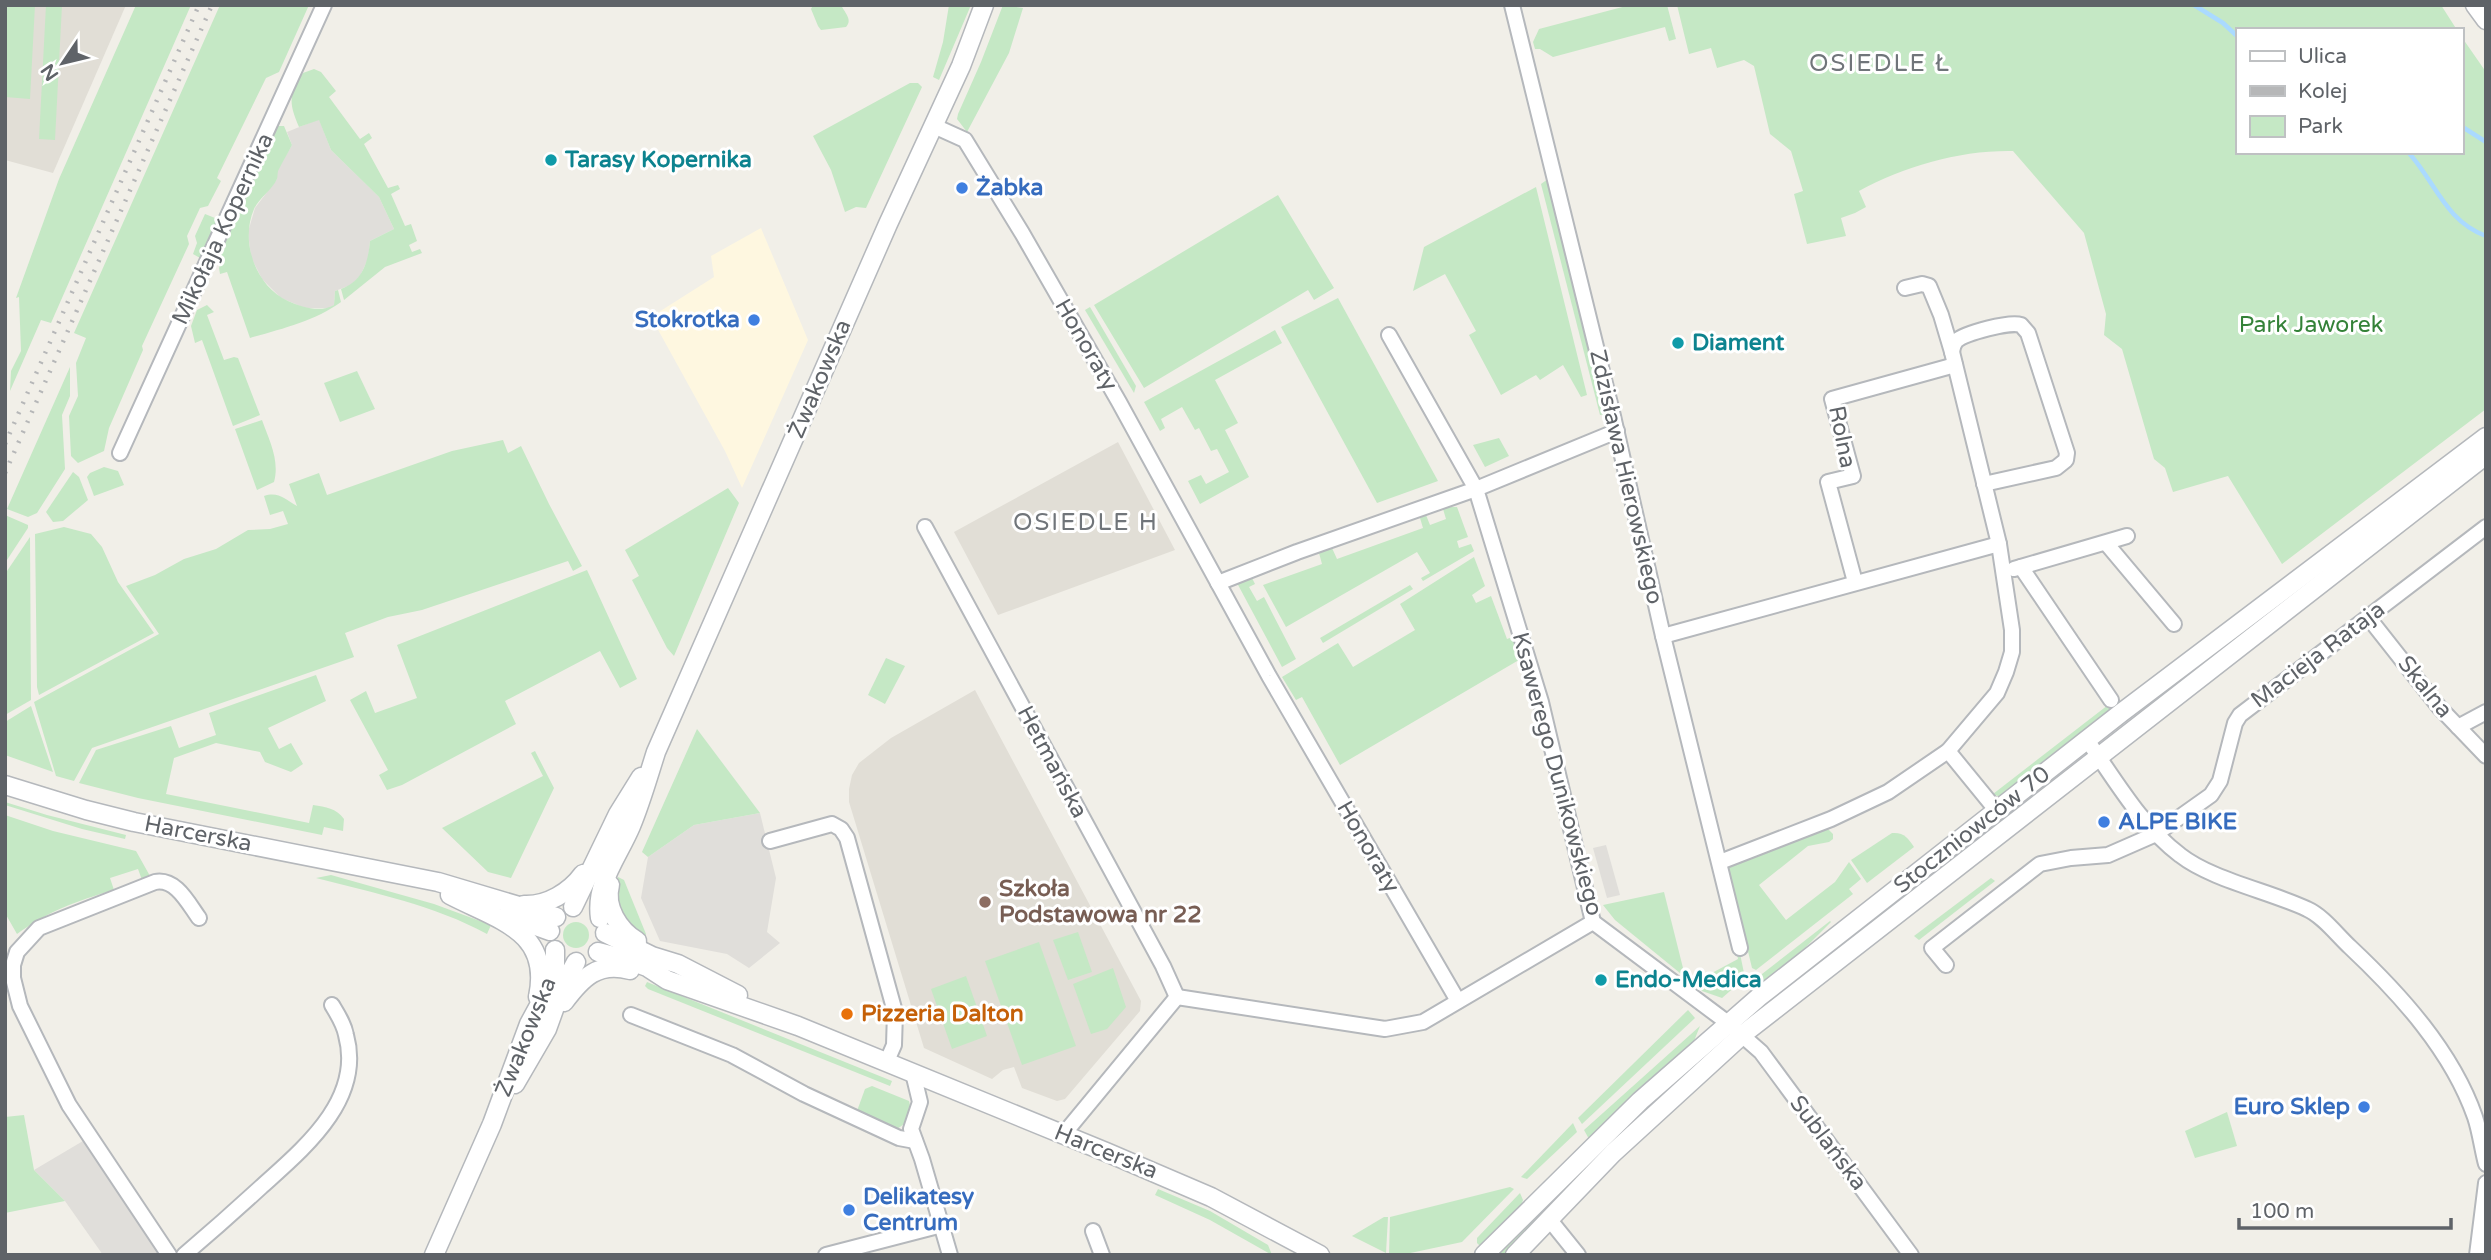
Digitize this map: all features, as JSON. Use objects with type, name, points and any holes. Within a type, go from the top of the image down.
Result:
[{"type":"street","name":"Mikołaja Kopernika","points":[[120,453],[324,5]]},
{"type":"street","name":"Żwakowska","points":[[603,926],[601,889],[622,845],[656,752],[888,225],[961,66],[984,5]]},
{"type":"street","name":"Zdzisława Hierowskiego","points":[[1512,5],[1740,948]]},
{"type":"street","points":[[2475,5],[2486,20]]},
{"type":"street","name":"Honoraty","points":[[934,126],[965,140],[1022,233],[1119,402],[1269,676],[1458,1001]]},
{"type":"street","points":[[1720,862],[1877,799],[1948,751],[1997,693],[2012,652],[2012,630],[1998,544],[1941,315],[1928,286],[1923,284],[1905,288]]},
{"type":"street","name":"Rolna","points":[[1856,582],[1828,482],[1853,476],[1832,398],[1953,358],[1957,341],[1965,337],[2011,323],[2021,325],[2025,328],[2067,453],[2066,460],[2056,468],[1984,484]]},
{"type":"street","name":"Ksawerego Dunikowskiego","points":[[1389,335],[1476,489],[1541,702],[1593,922],[1742,1035]]},
{"type":"street","points":[[1218,583],[1476,489],[1617,431]]},
{"type":"street","name":"Stoczniowców 70","points":[[1484,1255],[1598,1141],[1728,1023],[2087,740],[2486,437]]},
{"type":"street","name":"Stoczniowców 70","points":[[1515,1255],[1645,1122],[1742,1035],[2486,455]]},
{"type":"street","name":"Hetmańska","points":[[925,527],[1163,966],[1177,997]]},
{"type":"street","name":"Macieja Rataja","points":[[1946,965],[1932,948],[2040,864],[2108,855],[2156,834],[2216,789],[2235,723],[2240,715],[2486,527]]},
{"type":"street","points":[[2003,572],[2127,536]]},
{"type":"street","points":[[2106,543],[2174,624]]},
{"type":"street","points":[[1663,636],[1998,544]]},
{"type":"street","points":[[2021,567],[2111,700]]},
{"type":"street","name":"Skalna","points":[[2368,617],[2458,727],[2486,756]]},
{"type":"street","points":[[2458,727],[2486,712]]},
{"type":"street","points":[[2087,740],[2156,834],[2191,863],[2310,910],[2374,970],[2425,1030],[2450,1067],[2475,1117],[2486,1164]]},
{"type":"street","points":[[1948,751],[1997,811]]},
{"type":"street","name":"Żwakowska","points":[[573,907],[628,796],[656,752]]},
{"type":"street","name":"Harcerska","points":[[5,785],[134,822],[438,882],[503,902],[553,924]]},
{"type":"street","points":[[769,841],[832,824],[841,829],[847,838],[895,1012],[894,1045],[887,1061]]},
{"type":"street","points":[[503,902],[534,905],[568,890],[582,877],[605,839]]},
{"type":"street","points":[[622,845],[608,891],[609,903],[616,920],[629,936],[678,964]]},
{"type":"street","name":"Harcerska","points":[[393,873],[450,895],[553,924]]},
{"type":"street","points":[[169,1255],[69,1105],[17,998],[13,965],[23,943],[46,923],[155,882],[165,881],[175,887],[199,918]]},
{"type":"street","points":[[450,895],[511,926],[527,938],[536,951],[540,971],[539,991],[528,1024]]},
{"type":"street","points":[[573,907],[588,908],[603,926],[598,953],[584,961],[568,960],[555,950],[553,924],[573,907]]},
{"type":"street","points":[[1063,1135],[1177,997],[1385,1029],[1423,1022],[1593,922]]},
{"type":"street","name":"Harcerska","points":[[603,926],[652,956],[678,964],[798,1026]]},
{"type":"street","name":"Żwakowska","points":[[434,1255],[492,1124],[528,1024],[548,989],[555,970],[555,950]]},
{"type":"street","name":"Harcerska","points":[[598,953],[647,967],[667,980],[887,1061],[1211,1197],[1320,1255]]},
{"type":"street","name":"Żwakowska","points":[[492,1124],[547,1029],[561,990],[576,962]]},
{"type":"street","points":[[547,1029],[580,982],[596,971],[614,966],[667,980]]},
{"type":"street","points":[[184,1255],[305,1148],[330,1116],[342,1092],[349,1055],[346,1033],[332,1005]]},
{"type":"street","points":[[631,1015],[732,1055],[804,1094],[899,1139],[915,1141]]},
{"type":"street","name":"Sublańska","points":[[1742,1035],[1760,1052],[1911,1255]]},
{"type":"street","points":[[913,1073],[920,1102],[911,1129],[950,1255]]},
{"type":"street","points":[[920,1102],[947,1087]]},
{"type":"street","points":[[2477,1255],[2486,1184]]},
{"type":"street","points":[[1549,1219],[1578,1255]]},
{"type":"street","points":[[826,1255],[942,1225]]},
{"type":"street","points":[[1093,1231],[1102,1255]]},
{"type":"shaded area","points":[[5,5],[126,5],[53,173],[5,160]]},
{"type":"shaded area","points":[[319,119],[331,150],[379,197],[394,229],[370,241],[368,259],[360,276],[351,285],[335,291],[334,305],[329,308],[305,308],[281,298],[262,279],[251,257],[248,232],[255,208],[277,179],[277,171],[292,145],[287,132]]},
{"type":"shaded area","points":[[761,228],[808,340],[742,488],[725,451],[651,317],[714,277],[711,256]]},
{"type":"shaded area","points":[[1118,442],[1175,550],[998,615],[954,532]]},
{"type":"shaded area","name":"Szkoła Podstawowa nr 22","points":[[975,690],[1141,1001],[1140,1011],[1065,1099],[1057,1101],[1022,1088],[1014,1067],[1003,1070],[992,1079],[924,1048],[849,802],[852,775],[859,763],[891,738]]},
{"type":"shaded area","points":[[760,813],[776,878],[767,932],[780,943],[749,968],[727,954],[660,941],[641,898],[648,857],[694,825]]},
{"type":"shaded area","points":[[1606,845],[1620,895],[1607,898],[1593,848]]},
{"type":"shaded area","points":[[83,1141],[162,1255],[103,1255],[65,1201],[34,1170]]},
{"type":"green space","points":[[5,5],[35,5],[30,99],[5,97]]},
{"type":"green space","points":[[46,5],[62,5],[55,140],[39,139]]},
{"type":"green space","points":[[136,5],[191,5],[51,323],[41,320],[10,391],[11,371],[21,351],[19,297],[16,298],[59,179]]},
{"type":"green space","points":[[220,5],[309,5],[279,72],[266,78],[217,178],[221,181],[208,206],[200,208],[187,236],[189,244],[142,346],[143,350],[109,428],[104,451],[78,463],[71,456],[69,416],[78,396],[76,363],[86,338],[74,333]]},
{"type":"green space","points":[[813,5],[841,5],[848,16],[848,24],[846,27],[821,30],[811,9]]},
{"type":"green space","points":[[949,5],[971,5],[939,80],[933,77],[943,42]]},
{"type":"green space","points":[[1003,5],[1023,8],[1009,53],[967,132],[957,119],[958,114]]},
{"type":"green space","points":[[1630,5],[1667,5],[1676,39],[1669,41],[1665,27],[1553,57],[1535,49],[1533,42],[1539,29]]},
{"type":"green space","name":"Park Jaworek","points":[[1677,5],[2441,5],[2456,28],[2236,28],[2236,154],[2463,154],[2463,39],[2486,72],[2486,409],[2282,564],[2228,476],[2173,492],[2165,468],[2154,459],[2122,349],[2104,335],[2106,314],[2084,233],[2013,151],[1973,153],[1933,161],[1877,182],[1859,191],[1866,207],[1841,218],[1846,236],[1807,244],[1794,194],[1803,191],[1791,151],[1770,134],[1754,66],[1744,60],[1717,68],[1711,48],[1689,54]]},
{"type":"green space","points":[[314,69],[321,72],[336,91],[329,97],[360,139],[369,133],[372,138],[364,144],[388,188],[398,185],[400,189],[391,194],[405,226],[411,224],[417,241],[409,245],[412,252],[420,249],[422,253],[385,267],[344,300],[341,289],[355,281],[363,270],[370,241],[394,229],[379,197],[331,150],[319,120],[299,127],[293,112],[293,94],[303,73]]},
{"type":"green space","points":[[910,83],[918,83],[922,87],[866,208],[856,207],[845,212],[831,170],[813,136]]},
{"type":"green space","points":[[277,126],[284,126],[292,145],[278,170],[275,183],[254,209],[249,235],[253,261],[267,285],[288,301],[323,309],[334,305],[335,291],[338,290],[341,302],[309,319],[250,338],[227,272],[220,274],[221,263],[216,261]]},
{"type":"green space","points":[[1548,179],[1606,414],[1600,415],[1541,184]]},
{"type":"green space","points":[[1536,187],[1587,395],[1581,397],[1563,365],[1540,380],[1536,375],[1501,395],[1469,335],[1476,331],[1445,274],[1413,291],[1424,247]]},
{"type":"green space","points":[[1278,195],[1334,288],[1314,300],[1308,290],[1144,388],[1094,305]]},
{"type":"green space","points":[[205,214],[220,220],[200,258],[193,254],[197,243],[195,236]]},
{"type":"green space","points":[[1338,298],[1438,481],[1377,503],[1281,327]]},
{"type":"green space","points":[[207,305],[214,312],[207,315],[224,360],[238,358],[260,415],[233,426],[202,340],[195,343],[191,326],[197,310]]},
{"type":"green space","points":[[1090,307],[1136,386],[1134,393],[1085,310]]},
{"type":"green space","points":[[1275,330],[1282,343],[1215,380],[1238,423],[1225,430],[1249,477],[1200,504],[1188,481],[1201,475],[1206,484],[1229,472],[1217,449],[1211,451],[1199,428],[1195,430],[1182,407],[1161,419],[1165,428],[1160,431],[1144,402]]},
{"type":"green space","points":[[70,367],[70,396],[62,415],[65,469],[37,513],[28,517],[7,509]]},
{"type":"green space","points":[[357,371],[375,409],[340,422],[324,383]]},
{"type":"green space","points":[[262,420],[276,466],[274,482],[257,490],[235,429]]},
{"type":"green space","points":[[1499,438],[1509,456],[1485,467],[1473,445]]},
{"type":"green space","points":[[503,440],[508,453],[521,446],[582,566],[573,571],[568,561],[345,633],[354,657],[92,748],[74,781],[56,776],[34,702],[159,634],[126,586],[155,575],[184,559],[216,549],[248,530],[270,529],[288,524],[283,511],[270,515],[264,496],[277,495],[297,506],[289,484],[319,473],[327,495],[452,451]]},
{"type":"green space","points":[[104,467],[118,471],[124,485],[94,496],[87,477]]},
{"type":"green space","points":[[73,472],[79,477],[88,500],[63,521],[53,522],[46,512]]},
{"type":"green space","points":[[728,488],[739,503],[674,656],[667,648],[632,580],[639,576],[625,550]]},
{"type":"green space","points":[[1457,507],[1468,537],[1457,541],[1459,548],[1471,544],[1474,551],[1423,581],[1421,578],[1430,573],[1417,552],[1286,627],[1263,585],[1322,564],[1319,553],[1332,548],[1337,559],[1423,528],[1420,518],[1426,515],[1430,525],[1446,519],[1443,509]]},
{"type":"green space","points":[[5,515],[28,525],[28,528],[5,563]]},
{"type":"green space","points":[[64,527],[91,534],[102,547],[118,582],[154,633],[39,695],[35,534]]},
{"type":"green space","points":[[30,537],[31,700],[5,715],[5,574]]},
{"type":"green space","points":[[1474,557],[1485,586],[1472,595],[1476,603],[1491,596],[1507,639],[1518,635],[1524,657],[1340,765],[1302,697],[1296,700],[1282,677],[1338,643],[1353,667],[1415,630],[1400,604]]},
{"type":"green space","points":[[587,570],[637,679],[620,688],[600,651],[505,701],[516,724],[402,785],[387,790],[379,775],[388,770],[350,700],[366,691],[375,713],[417,698],[397,645]]},
{"type":"green space","points":[[1251,576],[1255,584],[1249,587],[1257,601],[1264,597],[1296,659],[1282,667],[1237,583]]},
{"type":"green space","points":[[1410,585],[1413,589],[1323,643],[1320,638]]},
{"type":"green space","points":[[886,658],[905,666],[885,704],[868,695]]},
{"type":"green space","points":[[316,675],[326,701],[268,728],[279,749],[291,743],[303,764],[291,772],[265,762],[260,752],[216,743],[174,758],[166,794],[309,823],[313,805],[322,806],[341,815],[344,819],[343,831],[324,827],[322,835],[138,798],[79,783],[96,750],[171,726],[179,748],[216,735],[209,713]]},
{"type":"green space","points":[[2108,705],[2112,710],[2005,794],[2000,797],[1993,794]]},
{"type":"green space","points":[[31,706],[53,772],[5,755],[5,722]]},
{"type":"green space","points":[[697,729],[760,813],[694,825],[648,857],[642,852]]},
{"type":"green space","points":[[535,751],[554,788],[511,878],[488,872],[442,828],[543,776],[531,753]]},
{"type":"green space","points":[[5,802],[126,835],[125,839],[82,829],[5,805]]},
{"type":"green space","points":[[5,815],[53,831],[136,851],[150,876],[142,880],[138,869],[110,878],[114,890],[63,908],[17,934],[5,913]]},
{"type":"green space","points":[[1827,828],[1833,834],[1833,839],[1808,846],[1759,885],[1786,920],[1835,882],[1849,862],[1861,879],[1849,889],[1853,894],[1756,970],[1752,968],[1727,864]]},
{"type":"green space","points":[[1892,833],[1905,836],[1914,847],[1867,883],[1851,860]]},
{"type":"green space","points":[[331,875],[434,904],[491,925],[487,934],[425,907],[316,878]]},
{"type":"green space","points":[[618,877],[624,880],[646,934],[643,940],[623,923],[614,888]]},
{"type":"green space","points":[[1991,878],[1995,881],[1919,940],[1914,936]]},
{"type":"green space","points":[[1664,892],[1684,972],[1697,981],[1738,959],[1733,934],[1736,934],[1745,978],[1722,998],[1702,991],[1615,920],[1603,905]]},
{"type":"green space","points":[[1830,921],[1805,948],[1758,987],[1753,981]]},
{"type":"green space","points":[[576,922],[585,926],[589,935],[585,944],[576,948],[567,944],[563,935],[567,926]]},
{"type":"green space","points":[[1078,932],[1092,972],[1068,980],[1053,940]]},
{"type":"green space","points":[[1039,942],[1076,1046],[1022,1065],[985,961]]},
{"type":"green space","points":[[1113,968],[1126,1007],[1107,1029],[1091,1034],[1073,984]]},
{"type":"green space","points":[[966,976],[987,1036],[952,1049],[931,989]]},
{"type":"green space","points":[[647,982],[892,1081],[890,1086],[648,989],[645,986]]},
{"type":"green space","points":[[1688,1010],[1695,1018],[1582,1124],[1578,1118]]},
{"type":"green space","points":[[1700,1026],[1694,1041],[1589,1139],[1584,1130]]},
{"type":"green space","points":[[1697,1059],[1700,1062],[1545,1211],[1505,1255],[1497,1255],[1625,1126]]},
{"type":"green space","points":[[872,1086],[909,1101],[909,1115],[902,1126],[893,1130],[857,1111],[865,1089]]},
{"type":"green space","points":[[2227,1112],[2237,1146],[2195,1158],[2185,1131]]},
{"type":"green space","points":[[24,1115],[34,1170],[65,1201],[5,1213],[5,1117]]},
{"type":"green space","points":[[1573,1123],[1577,1132],[1527,1179],[1521,1177]]},
{"type":"green space","points":[[1510,1187],[1514,1189],[1462,1242],[1401,1255],[1389,1255],[1390,1217]]},
{"type":"green space","points":[[1158,1189],[1210,1211],[1268,1245],[1272,1255],[1210,1220],[1155,1195]]},
{"type":"green space","points":[[1520,1193],[1523,1200],[1520,1209],[1480,1246],[1477,1238]]},
{"type":"green space","points":[[1388,1217],[1386,1253],[1352,1236]]},
{"type":"waterway","points":[[2194,5],[2223,23],[2236,35]]},
{"type":"waterway","points":[[2463,127],[2486,142]]},
{"type":"waterway","points":[[2410,154],[2460,221],[2486,236]]},
{"type":"railway","points":[[5,444],[199,5]]},
{"type":"railway","points":[[5,473],[212,5]]},
{"type":"place","name":"Tarasy Kopernika","points":[[551,160]]},
{"type":"place","name":"Żabka","points":[[962,188]]},
{"type":"place","name":"Stokrotka","points":[[754,320]]},
{"type":"place","name":"Diament","points":[[1678,343]]},
{"type":"place","name":"ALPE BIKE","points":[[2104,822]]},
{"type":"place","name":"Szkoła Podstawowa nr 22","points":[[985,902]]},
{"type":"place","name":"Endo-Medica","points":[[1601,980]]},
{"type":"place","name":"Pizzeria Dalton","points":[[847,1014]]},
{"type":"place","name":"Euro Sklep","points":[[2364,1107]]},
{"type":"place","name":"Delikatesy Centrum","points":[[849,1210]]},
{"type":"district","name":"OSIEDLE Ł","points":[[1880,63]]},
{"type":"district","name":"OSIEDLE H","points":[[1086,522]]}]
